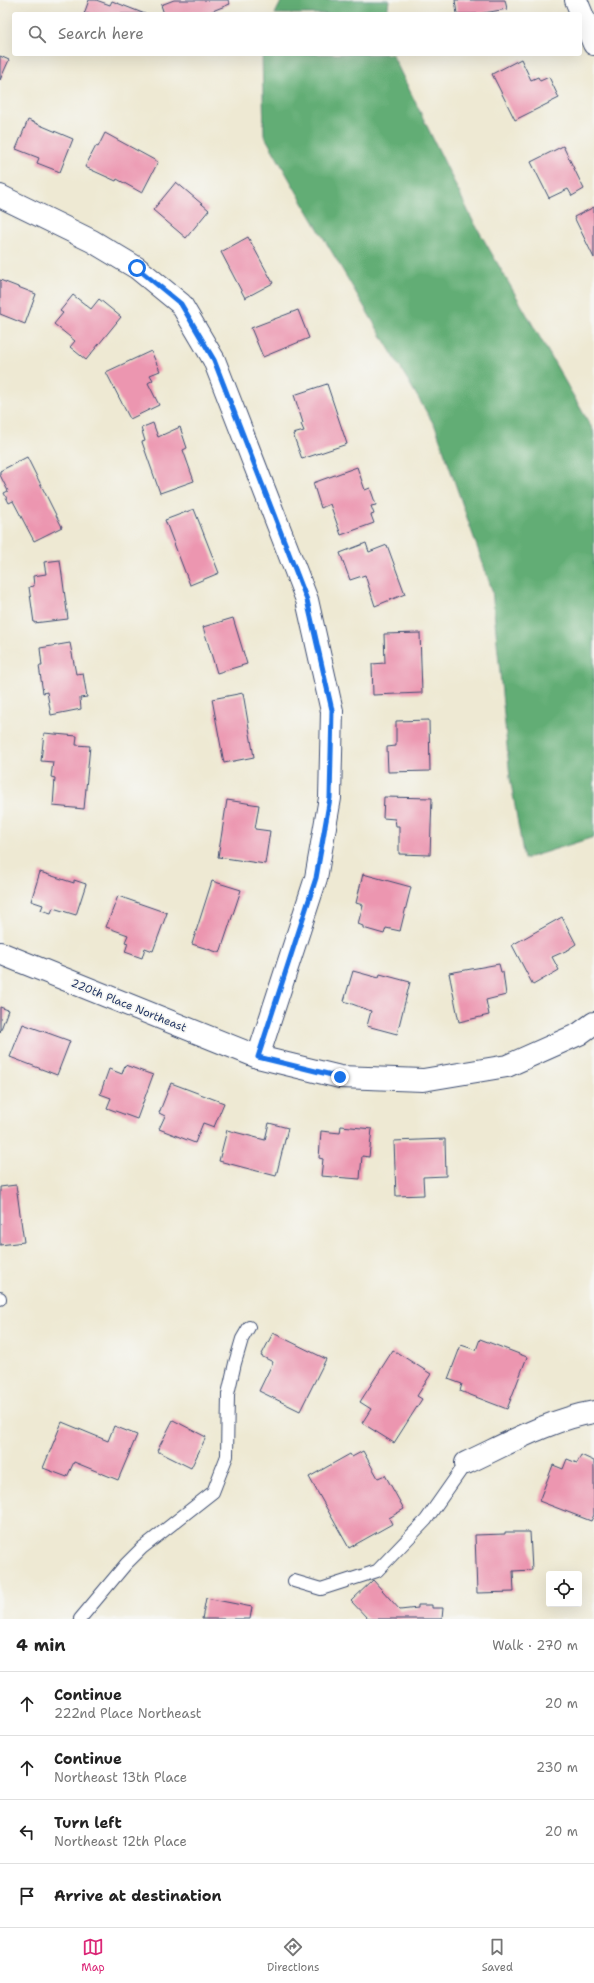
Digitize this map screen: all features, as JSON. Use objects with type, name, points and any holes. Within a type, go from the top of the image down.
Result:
[{"type":"street","points":[[576,0],[581,12]]},
{"type":"street","points":[[582,15],[594,44]]},
{"type":"street","points":[[0,196],[92,241],[137,268],[181,304],[214,360],[307,600],[332,710],[330,798],[316,878],[258,1057]]},
{"type":"street","name":"220th Place Northeast","points":[[0,953],[258,1057],[340,1077],[423,1080],[507,1066],[579,1034],[594,1024]]},
{"type":"street","points":[[466,1464],[522,1436],[579,1414],[594,1412]]},
{"type":"lane","points":[[80,1619],[126,1564],[142,1548],[213,1492],[228,1456],[228,1394],[238,1351],[242,1339],[249,1327]]},
{"type":"lane","points":[[294,1581],[321,1589],[377,1571],[426,1520],[466,1464]]},
{"type":"green space","points":[[282,0],[389,0],[387,12],[276,12]]},
{"type":"green space","points":[[262,56],[393,56],[472,219],[593,430],[594,837],[524,859],[510,777],[492,590],[436,428],[264,135]]},
{"type":"building","points":[[89,0],[96,0],[110,5],[112,1],[140,12],[85,12]]},
{"type":"building","points":[[174,0],[228,0],[230,4],[210,12],[163,12],[161,5]]},
{"type":"building","points":[[455,0],[505,0],[507,9],[490,12],[457,12]]},
{"type":"building","points":[[0,56],[9,60],[0,80]]},
{"type":"building","points":[[521,59],[531,80],[538,77],[540,81],[549,77],[559,98],[515,120],[492,74]]},
{"type":"building","points":[[28,120],[73,139],[60,172],[37,163],[39,158],[16,149]]},
{"type":"building","points":[[105,133],[158,162],[142,193],[117,179],[116,181],[85,167]]},
{"type":"building","points":[[563,146],[584,189],[572,196],[568,189],[549,198],[531,162]]},
{"type":"building","points":[[176,182],[209,210],[186,238],[153,210]]},
{"type":"building","points":[[594,207],[594,258],[574,217]]},
{"type":"building","points":[[248,237],[273,283],[245,298],[221,252]]},
{"type":"building","points":[[0,280],[36,294],[25,324],[0,314]]},
{"type":"building","points":[[73,295],[91,309],[99,299],[121,317],[86,360],[70,347],[75,341],[54,324],[63,313],[60,311]]},
{"type":"building","points":[[298,310],[309,338],[263,357],[251,328]]},
{"type":"building","points":[[151,351],[160,371],[150,375],[153,380],[148,383],[159,405],[130,419],[106,372]]},
{"type":"building","points":[[327,384],[347,444],[302,459],[293,434],[304,431],[294,395]]},
{"type":"building","points":[[153,423],[158,437],[180,427],[187,448],[183,450],[194,481],[160,493],[142,442],[145,441],[141,428]]},
{"type":"building","points":[[27,457],[62,527],[34,541],[13,501],[9,503],[4,493],[8,491],[0,475],[0,471]]},
{"type":"building","points":[[357,467],[365,490],[370,488],[376,505],[371,506],[374,514],[371,515],[374,523],[341,535],[330,504],[321,508],[313,483]]},
{"type":"building","points":[[194,509],[219,573],[190,585],[165,520]]},
{"type":"building","points":[[366,543],[369,552],[387,545],[405,594],[375,606],[365,575],[350,580],[340,553]]},
{"type":"building","points":[[60,560],[68,619],[34,623],[29,587],[34,586],[33,576],[46,574],[44,562]]},
{"type":"building","points":[[233,618],[247,664],[217,673],[203,627]]},
{"type":"building","points":[[420,633],[422,693],[373,695],[372,664],[385,663],[384,634]]},
{"type":"building","points":[[70,643],[76,674],[83,673],[87,697],[80,698],[81,709],[51,715],[47,692],[43,693],[39,666],[42,666],[40,648]]},
{"type":"building","points":[[243,693],[254,757],[224,763],[212,699]]},
{"type":"building","points":[[429,720],[430,771],[388,772],[387,747],[396,746],[396,721]]},
{"type":"building","points":[[44,733],[77,736],[76,745],[90,746],[84,809],[53,806],[55,778],[51,777],[53,762],[41,761]]},
{"type":"building","points":[[384,797],[432,798],[430,855],[399,854],[399,826],[396,826],[395,819],[383,818]]},
{"type":"building","points":[[227,800],[259,805],[255,829],[270,831],[265,864],[218,857]]},
{"type":"building","points":[[40,872],[74,883],[74,880],[86,884],[76,915],[53,908],[51,913],[41,910],[43,905],[31,901]]},
{"type":"building","points":[[363,874],[411,887],[400,931],[386,928],[384,934],[363,928],[363,926],[358,924],[363,905],[356,903]]},
{"type":"building","points":[[212,881],[241,890],[220,953],[192,944]]},
{"type":"building","points":[[118,896],[167,913],[153,951],[145,948],[142,958],[125,952],[128,943],[125,942],[128,935],[106,927]]},
{"type":"building","points":[[562,917],[576,944],[570,949],[552,957],[559,970],[533,985],[512,945]]},
{"type":"building","points":[[499,964],[501,972],[503,972],[506,995],[486,1000],[489,1015],[459,1022],[449,973]]},
{"type":"building","points":[[353,971],[379,978],[380,974],[410,982],[397,1034],[367,1026],[371,1011],[344,1001]]},
{"type":"building","points":[[0,1007],[8,1010],[0,1032]]},
{"type":"building","points":[[23,1024],[70,1041],[57,1075],[10,1057]]},
{"type":"building","points":[[125,1065],[153,1075],[137,1119],[107,1108],[111,1098],[100,1094],[109,1069],[122,1074]]},
{"type":"building","points":[[171,1083],[224,1103],[214,1127],[203,1123],[195,1143],[159,1129],[165,1116],[159,1113]]},
{"type":"building","points":[[269,1123],[288,1128],[276,1176],[219,1161],[227,1130],[265,1140]]},
{"type":"building","points":[[341,1126],[372,1129],[369,1157],[362,1156],[360,1179],[321,1176],[323,1159],[319,1158],[321,1131],[340,1133]]},
{"type":"building","points":[[445,1139],[446,1176],[423,1177],[424,1195],[396,1196],[394,1141]]},
{"type":"building","points":[[16,1185],[24,1242],[0,1245],[0,1187]]},
{"type":"building","points":[[273,1333],[326,1359],[300,1411],[259,1391],[273,1362],[261,1356]]},
{"type":"building","points":[[480,1339],[527,1357],[507,1409],[460,1391],[462,1384],[448,1379],[461,1345],[476,1350]]},
{"type":"building","points":[[393,1350],[431,1374],[417,1396],[422,1399],[394,1443],[362,1423],[371,1409],[360,1402]]},
{"type":"building","points":[[173,1420],[206,1437],[191,1468],[157,1451]]},
{"type":"building","points":[[62,1422],[108,1441],[114,1426],[137,1435],[118,1480],[74,1462],[67,1477],[43,1468]]},
{"type":"building","points":[[363,1451],[378,1478],[385,1475],[404,1509],[389,1518],[392,1524],[349,1548],[309,1477],[350,1454],[352,1457]]},
{"type":"building","points":[[581,1455],[594,1461],[594,1515],[591,1521],[539,1501],[553,1465],[563,1469],[567,1459],[577,1463]]},
{"type":"building","points":[[505,1532],[530,1532],[532,1570],[513,1571],[514,1592],[477,1593],[475,1535],[505,1534]]},
{"type":"building","points":[[373,1580],[400,1610],[418,1608],[418,1605],[432,1605],[432,1608],[443,1608],[442,1619],[368,1619],[351,1601]]},
{"type":"building","points":[[206,1598],[252,1607],[250,1619],[202,1619]]},
{"type":"route","points":[[137,268],[181,304],[214,360],[307,600],[332,710],[330,798],[316,878],[258,1057],[340,1077]]}]
